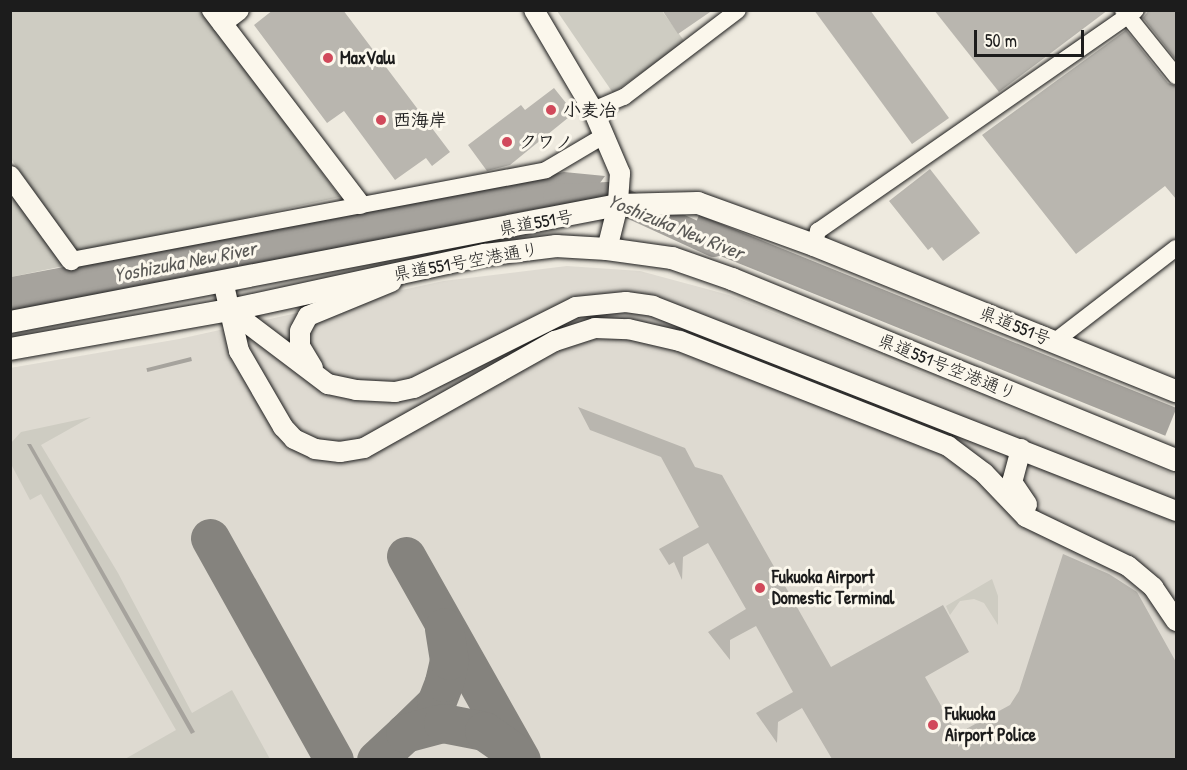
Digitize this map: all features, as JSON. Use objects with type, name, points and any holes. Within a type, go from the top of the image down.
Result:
[{"type":"main road","name":"県道551号","points":[[10,322],[578,216],[616,215],[660,202],[698,203],[814,244],[1176,392]]},
{"type":"main road","name":"県道551号空港通り","points":[[10,349],[230,310],[420,268],[524,249],[607,249],[672,258],[732,279],[1176,460]]},
{"type":"street","points":[[239,10],[217,17],[360,204]]},
{"type":"street","points":[[534,10],[593,110],[620,173],[616,215],[607,249]]},
{"type":"street","points":[[593,110],[624,97],[738,10]]},
{"type":"street","points":[[814,244],[818,231],[1129,13],[1176,76]]},
{"type":"street","points":[[10,176],[71,260],[546,170],[605,135]]},
{"type":"street","points":[[1054,342],[1176,248]]},
{"type":"street","points":[[328,384],[307,361],[300,346],[300,331],[308,316],[420,268]]},
{"type":"street","points":[[223,281],[239,351],[283,427],[294,439],[315,449],[340,452],[364,448],[555,341],[595,328],[628,329],[680,341],[948,446],[984,473],[1026,517],[1128,566],[1153,587],[1176,621]]},
{"type":"street","points":[[230,310],[328,384],[383,392],[414,388],[568,309],[626,302],[679,314],[1176,510]]},
{"type":"street","points":[[1021,449],[1014,465],[1014,488],[1022,500],[1068,538]]},
{"type":"shaded area","points":[[10,11],[202,11],[340,197],[79,254],[11,159]]},
{"type":"shaded area","points":[[557,11],[662,11],[685,42],[613,93]]},
{"type":"shaded area","points":[[11,188],[64,266],[11,277]]},
{"type":"shaded area","points":[[567,266],[640,271],[729,295],[1176,475],[1176,759],[11,759],[10,368],[179,339],[443,281]]},
{"type":"shaded area","points":[[91,417],[41,445],[118,573],[192,713],[232,690],[270,759],[125,759],[176,730],[41,494],[30,500],[11,464],[11,443],[21,432]]},
{"type":"shaded area","points":[[992,579],[998,596],[998,625],[984,603],[974,599],[960,601],[950,615],[946,606]]},
{"type":"water","points":[[564,172],[605,176],[584,205],[542,208],[11,312],[11,277]]},
{"type":"water","points":[[699,215],[1176,408],[1165,436],[688,243]]},
{"type":"water","points":[[191,357],[192,361],[147,372],[146,368]]},
{"type":"water","points":[[27,444],[31,444],[195,732],[191,734]]},
{"type":"building","points":[[273,10],[343,10],[450,152],[432,166],[426,158],[395,180],[344,111],[327,123],[254,25]]},
{"type":"building","points":[[662,10],[713,10],[678,34]]},
{"type":"building","points":[[814,10],[870,10],[949,118],[912,144]]},
{"type":"building","points":[[934,10],[1108,10],[999,92]]},
{"type":"building","points":[[1149,10],[1176,10],[1176,60],[1143,18]]},
{"type":"building","points":[[1126,30],[1168,83],[1176,86],[1176,199],[1165,186],[1076,254],[982,135]]},
{"type":"building","name":"クワノ","points":[[554,88],[574,113],[510,165],[487,171],[468,145],[521,105],[525,110]]},
{"type":"building","points":[[930,169],[980,233],[943,261],[932,247],[928,250],[889,201]]},
{"type":"building","points":[[578,407],[685,448],[695,467],[722,475],[831,667],[943,605],[969,652],[925,677],[957,734],[1010,705],[1019,691],[1063,554],[1109,574],[1137,592],[1176,662],[1176,759],[832,759],[802,708],[778,722],[777,743],[756,713],[793,692],[756,626],[730,640],[730,660],[708,632],[746,609],[708,543],[683,557],[682,580],[674,562],[669,565],[659,549],[699,527],[661,457],[590,430]]},
{"type":"waterway","name":"Yoshizuka New River","points":[[556,197],[609,195],[714,243]]},
{"type":"taxiway","points":[[210,538],[334,760]]},
{"type":"taxiway","points":[[406,556],[521,760]]},
{"type":"taxiway","points":[[405,733],[436,703],[444,682],[449,660],[444,627]]},
{"type":"taxiway","points":[[376,760],[405,733],[443,723],[484,731],[516,753]]},
{"type":"place","name":"MaxValu","points":[[328,58]]},
{"type":"place","name":"小麦冶","points":[[551,110]]},
{"type":"place","name":"西海岸","points":[[381,120]]},
{"type":"place","name":"クワノ","points":[[507,142]]},
{"type":"place","name":"Fukuoka Airport Domestic Terminal","points":[[760,588]]},
{"type":"place","name":"Fukuoka Airport Police","points":[[933,725]]}]
